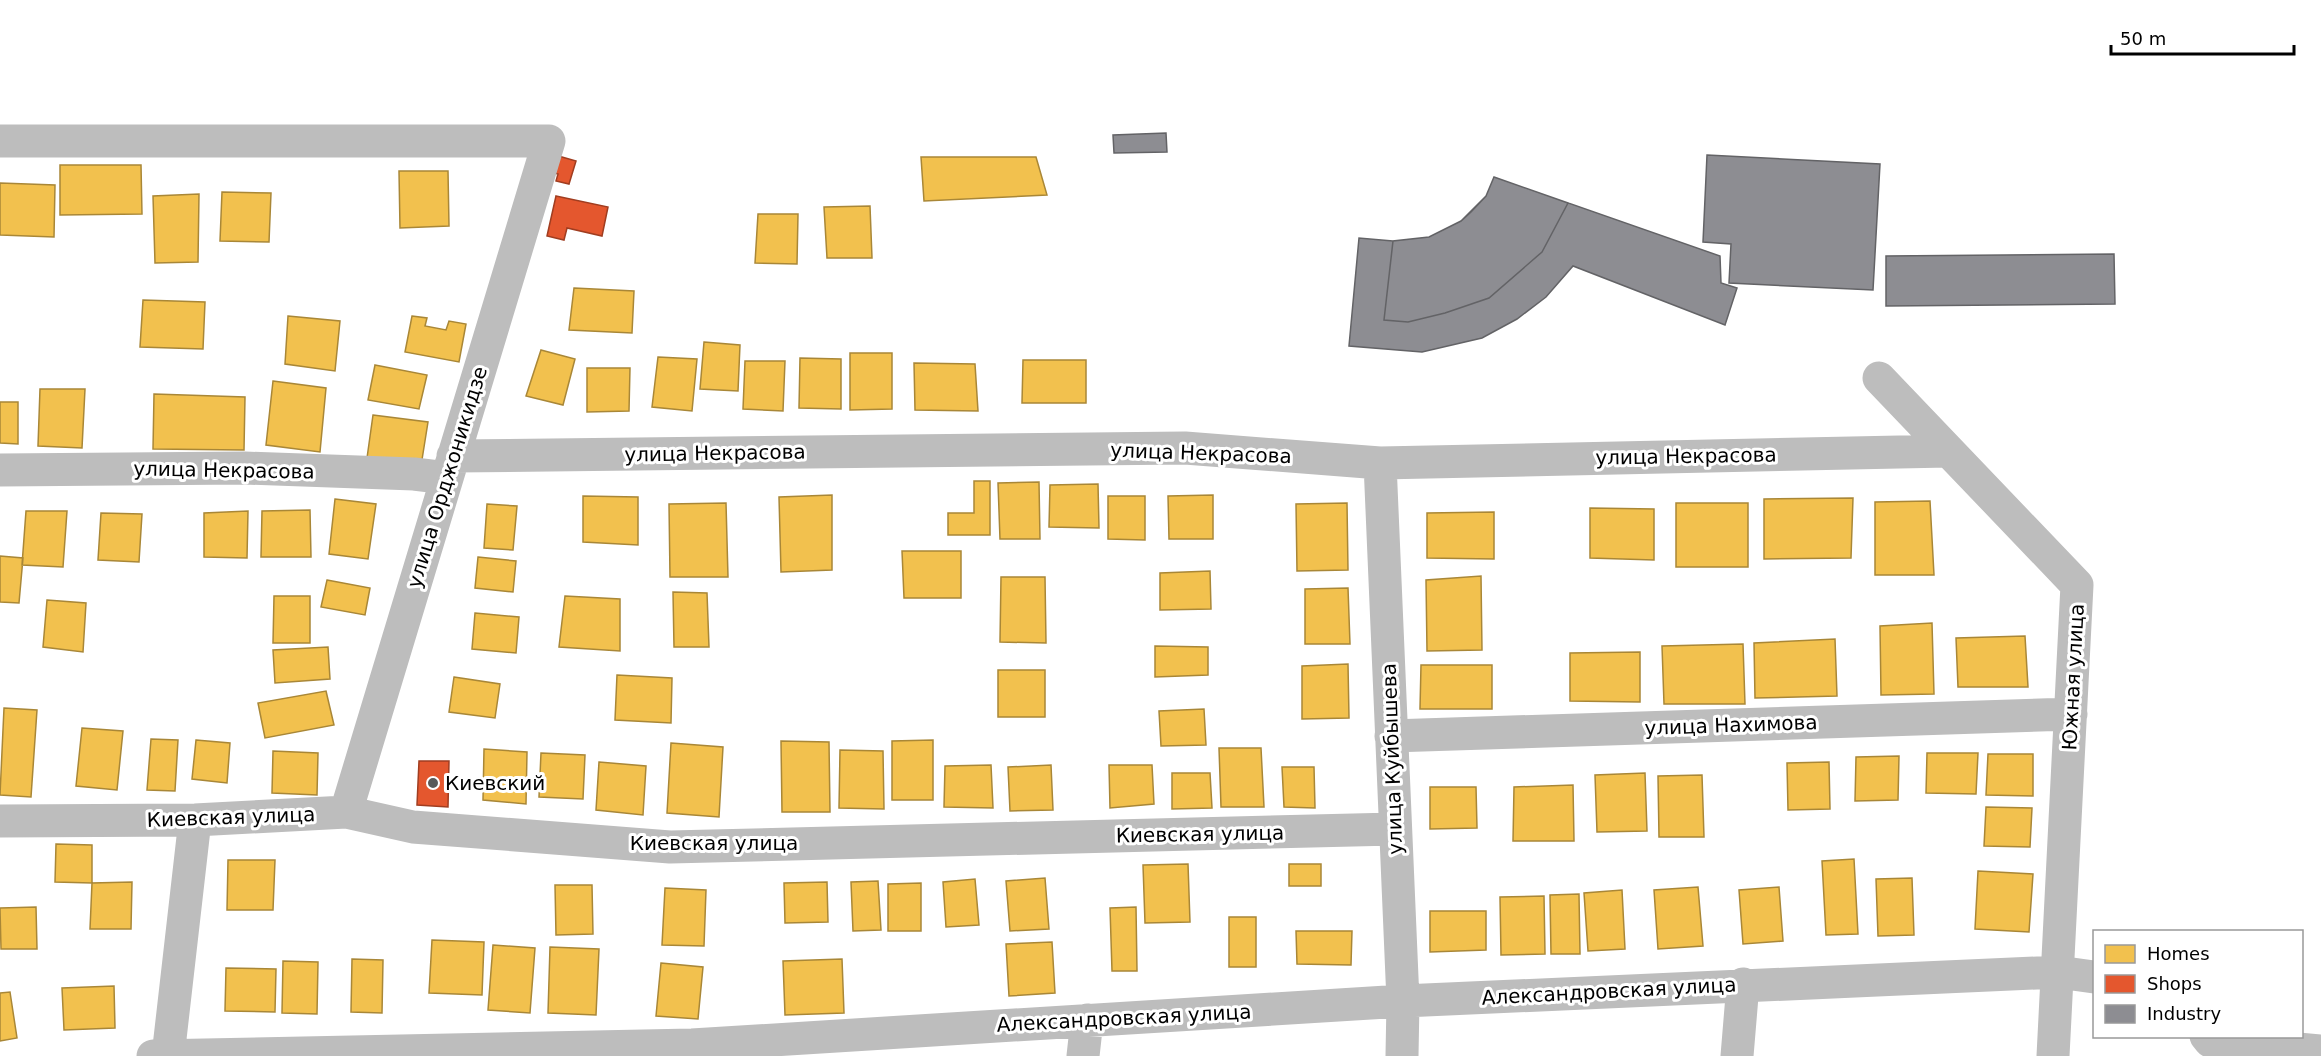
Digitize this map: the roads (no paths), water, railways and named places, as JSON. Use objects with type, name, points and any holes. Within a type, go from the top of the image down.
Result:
[{"type":"street","name":"улица Орджоникидзе","points":[[0,141],[549,141],[346,812]]},
{"type":"street","name":"Южная улица","points":[[1879,378],[2077,585],[2053,1056]]},
{"type":"street","name":"улица Некрасова","points":[[0,470],[245,468],[414,474],[450,467],[1185,448],[1380,463],[1948,451]]},
{"type":"street","name":"улица Куйбышева","points":[[1380,463],[1402,1001],[1402,1056]]},
{"type":"street","name":"улица Нахимова","points":[[1391,736],[2071,714]]},
{"type":"street","name":"Киевская улица","points":[[0,821],[195,820],[346,812],[413,827],[670,847],[1395,829]]},
{"type":"street","points":[[163,1055],[195,820]]},
{"type":"street","name":"Александровская улица","points":[[163,1055],[691,1050],[1087,1020],[1402,1001],[1743,984],[2058,972],[2093,977]]},
{"type":"street","points":[[1737,1056],[1743,984]]},
{"type":"street","points":[[1083,1056],[1087,1020]]},
{"type":"street","points":[[2208,1038],[2210,1041],[2321,1051]]},
{"type":"place","name":"Киевский","points":[[433,783]]}]
